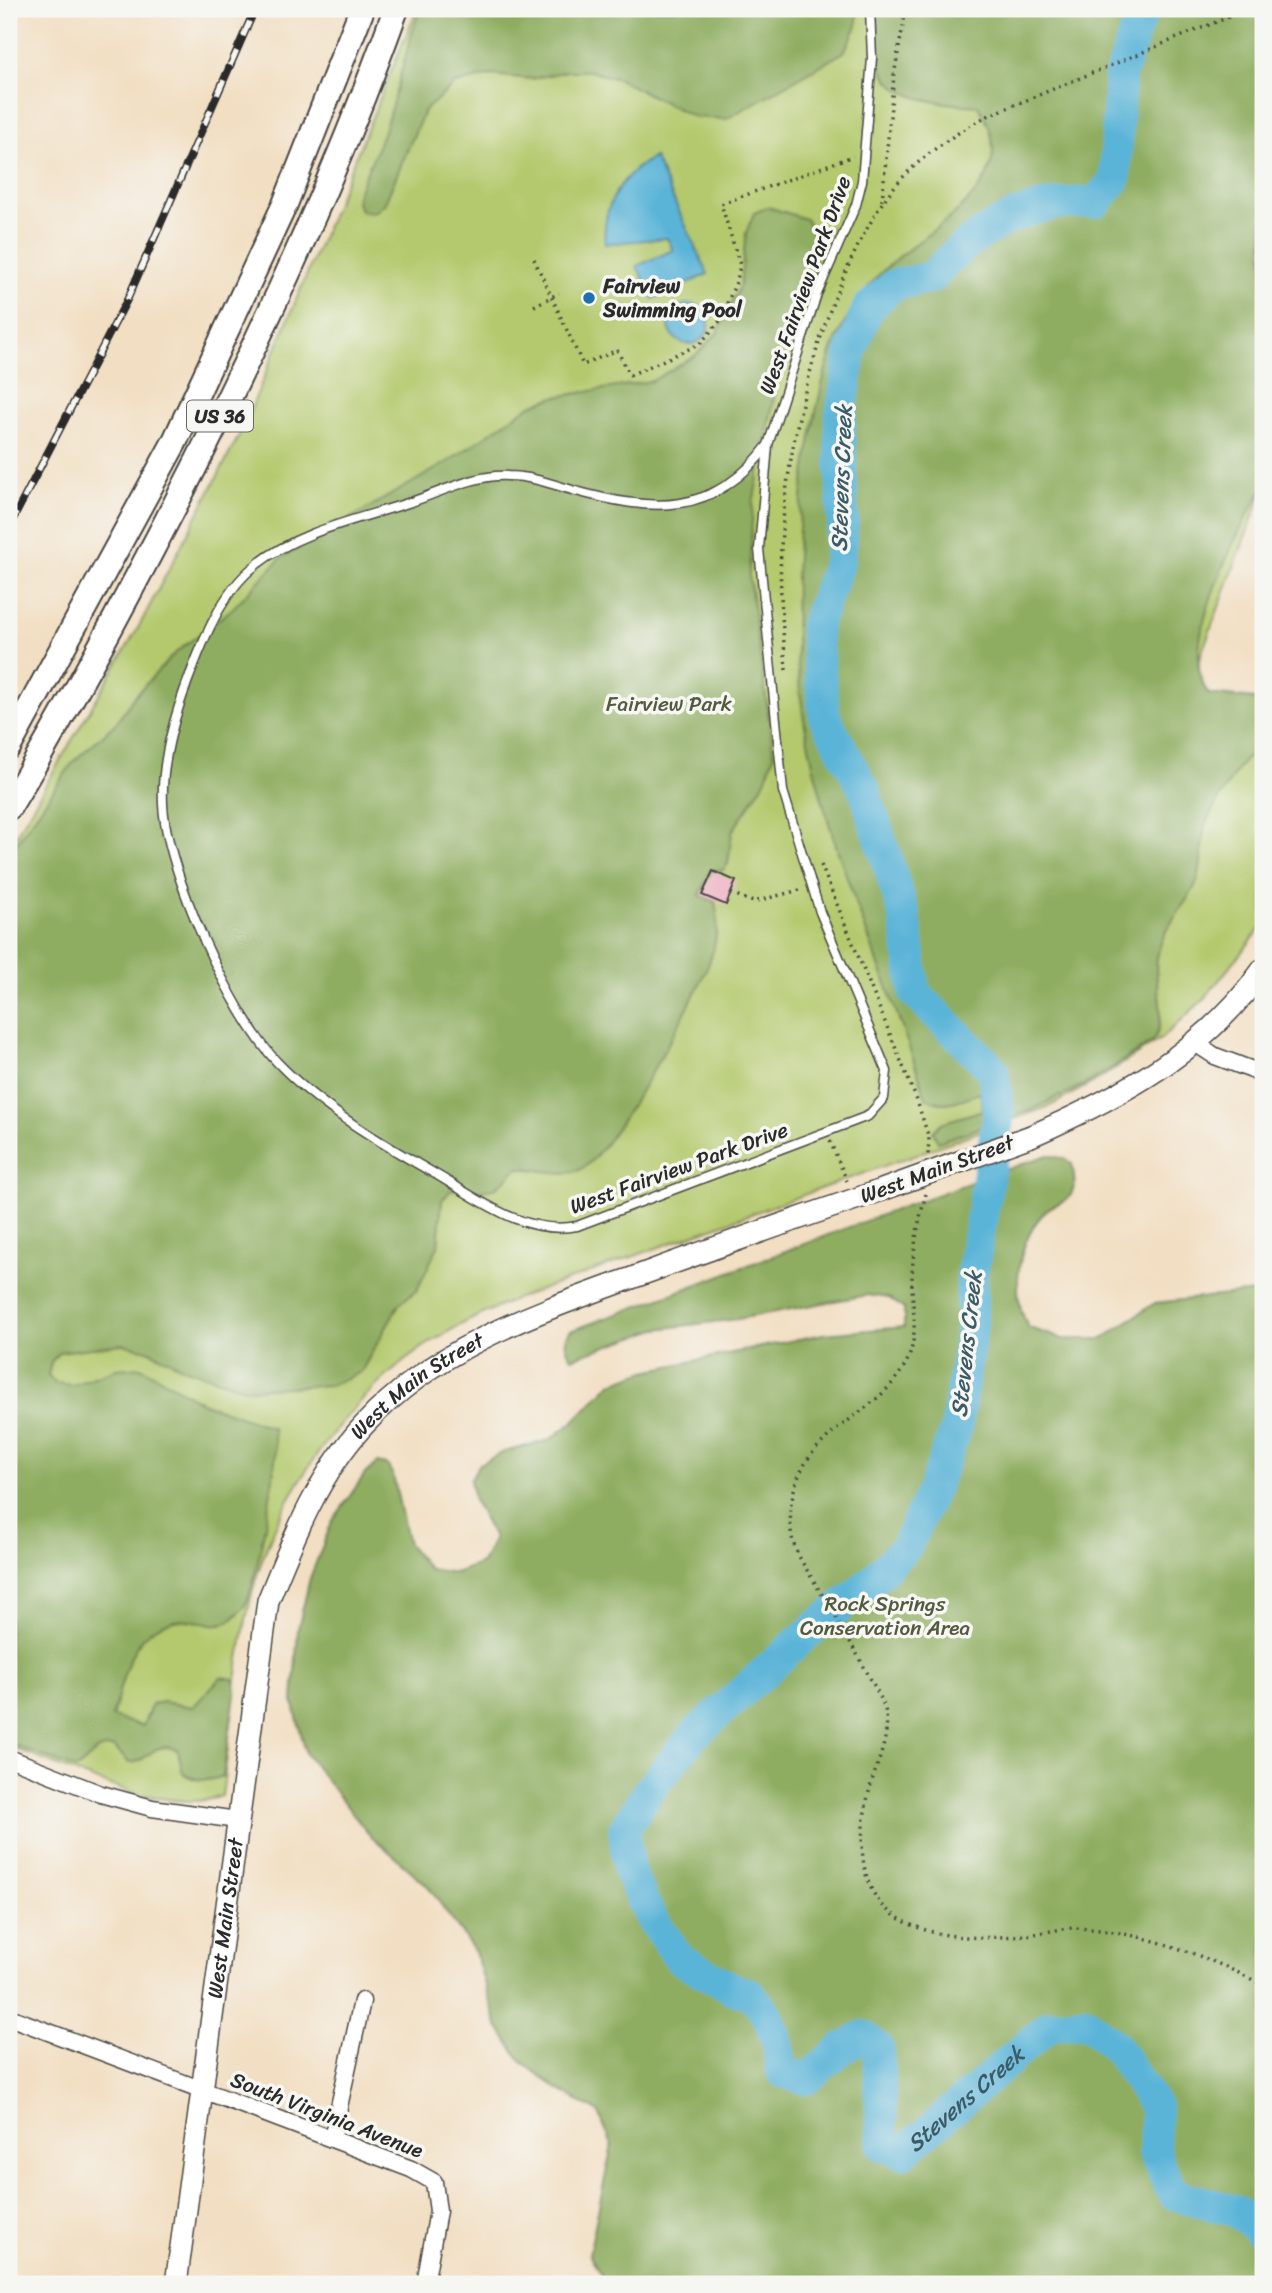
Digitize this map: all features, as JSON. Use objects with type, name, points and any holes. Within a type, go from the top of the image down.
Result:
[{"type":"main road","name":"US 36","points":[[9,746],[111,563],[191,408],[285,205],[362,9]]},
{"type":"main road","name":"US 36","points":[[9,807],[99,650],[203,452],[318,208],[396,9]]},
{"type":"street","name":"West Main Street","points":[[176,2284],[268,1601],[307,1507],[364,1426],[433,1366],[506,1325],[753,1233],[1031,1136],[1101,1105],[1149,1077],[1195,1043],[1251,987],[1263,969]]},
{"type":"street","points":[[1195,1043],[1215,1056],[1263,1074]]},
{"type":"street","points":[[9,1758],[101,1794],[152,1808],[237,1820]]},
{"type":"street","points":[[332,2139],[362,2000]]},
{"type":"street","name":"South Virginia Avenue","points":[[9,2017],[411,2169],[434,2182],[438,2211],[425,2284]]},
{"type":"lane","name":"West Fairview Park Drive","points":[[768,445],[741,477],[722,489],[700,499],[669,506],[619,502],[540,480],[490,476],[307,537],[271,552],[251,569],[226,599],[192,669],[171,737],[163,804],[168,838],[184,890],[216,965],[249,1025],[274,1059],[306,1090],[360,1128],[497,1209],[540,1228],[577,1226],[826,1133],[868,1116],[884,1098],[887,1071],[811,887],[781,783],[763,604],[759,523],[768,445],[817,294],[856,205],[867,150],[872,58],[870,9]]},
{"type":"path","points":[[882,203],[894,75],[906,9]]},
{"type":"path","points":[[786,674],[781,546],[796,435],[820,339],[840,288],[882,203],[919,162],[952,136],[1042,92],[1177,40],[1248,9]]},
{"type":"path","points":[[534,259],[583,365],[617,350],[630,375],[700,344],[719,322],[739,272],[737,252],[721,204],[867,150]]},
{"type":"path","points":[[534,306],[559,293]]},
{"type":"path","points":[[817,854],[916,1098],[929,1138],[928,1164]]},
{"type":"path","points":[[731,893],[753,902],[811,887]]},
{"type":"path","points":[[826,1133],[847,1181]]},
{"type":"path","points":[[927,1191],[920,1215],[912,1281],[915,1319],[913,1344],[905,1365],[889,1385],[831,1432],[810,1456],[797,1478],[791,1507],[792,1540],[855,1650],[886,1712],[886,1735],[871,1786],[862,1837],[862,1863],[880,1903],[897,1918],[927,1930],[967,1938],[1006,1937],[1070,1928],[1119,1931],[1184,1950],[1263,1985]]},
{"type":"green space","name":"Fairview Park","points":[[417,9],[1263,9],[1263,490],[1176,721],[1263,750],[1263,926],[1203,1000],[1162,1038],[1096,1081],[1050,1106],[518,1298],[480,1315],[419,1350],[366,1396],[342,1422],[320,1450],[283,1510],[257,1575],[244,1629],[222,1796],[199,1801],[173,1800],[115,1787],[9,1746],[9,847],[137,630],[243,428]]},
{"type":"green space","points":[[420,9],[857,9],[857,26],[844,52],[726,119],[694,117],[618,79],[589,71],[567,71],[532,79],[491,75],[455,84],[424,111],[385,203],[375,212],[362,211],[357,203],[358,193],[388,118]]},
{"type":"green space","points":[[877,9],[1263,9],[1263,489],[1226,560],[1204,621],[1199,650],[1200,675],[1209,694],[1263,700],[1263,754],[1244,761],[1205,825],[1197,881],[1169,927],[1158,953],[1156,976],[1161,1010],[1158,1032],[1152,1042],[1088,1083],[1033,1109],[938,1142],[933,1132],[941,1123],[983,1110],[980,1093],[947,1103],[926,1098],[827,816],[804,720],[796,638],[797,552],[806,466],[822,385],[836,340],[859,299],[879,275],[966,203],[983,182],[992,160],[991,135],[978,106],[923,99],[898,89],[889,80],[878,55]]},
{"type":"green space","points":[[768,207],[806,219],[816,239],[814,270],[777,383],[753,503],[749,575],[774,755],[765,781],[732,832],[728,864],[722,871],[711,870],[700,895],[715,902],[717,931],[710,960],[689,1006],[631,1106],[594,1158],[581,1169],[558,1173],[517,1168],[500,1185],[493,1188],[451,1190],[442,1200],[438,1246],[417,1290],[399,1304],[361,1372],[331,1385],[247,1389],[186,1369],[148,1350],[122,1344],[60,1352],[51,1362],[48,1375],[55,1383],[73,1385],[116,1369],[141,1367],[203,1403],[273,1428],[274,1473],[258,1560],[244,1607],[223,1624],[186,1620],[168,1622],[153,1629],[133,1652],[112,1717],[143,1726],[152,1704],[163,1702],[193,1707],[221,1677],[233,1679],[236,1689],[223,1776],[203,1780],[183,1774],[178,1750],[169,1747],[156,1749],[142,1759],[129,1763],[114,1747],[100,1749],[76,1769],[9,1743],[9,853],[74,761],[116,723],[135,696],[174,654],[233,608],[280,559],[446,463],[531,405],[555,397],[652,381],[696,355],[718,332],[740,285],[746,233],[754,213]]},
{"type":"green space","name":"Rock Springs Conservation Area","points":[[1048,1155],[1065,1159],[1072,1164],[1074,1184],[1068,1198],[1050,1208],[1037,1222],[1023,1251],[1019,1267],[1019,1299],[1029,1328],[1063,1339],[1102,1339],[1155,1303],[1263,1291],[1263,2284],[606,2284],[589,2254],[612,2145],[599,2113],[556,2088],[522,2062],[497,2025],[475,1952],[427,1885],[367,1832],[306,1754],[293,1701],[298,1629],[310,1578],[332,1522],[365,1474],[377,1463],[387,1465],[393,1475],[408,1544],[429,1569],[455,1573],[482,1563],[494,1538],[474,1501],[470,1480],[479,1464],[504,1452],[549,1440],[572,1423],[611,1383],[646,1371],[823,1334],[904,1327],[904,1309],[889,1298],[867,1295],[738,1319],[657,1329],[572,1358],[566,1345],[570,1331]]},
{"type":"water","points":[[654,157],[708,274],[653,299],[637,266],[673,250],[667,238],[605,244],[605,230],[610,205],[623,182]]},
{"type":"water","points":[[689,304],[697,305],[703,310],[708,316],[708,332],[703,338],[697,343],[689,344],[681,343],[675,338],[670,332],[669,324],[670,316],[675,310],[681,305]]},
{"type":"building","points":[[713,871],[736,881],[726,905],[702,895]]},
{"type":"waterway","name":"Stevens Creek","points":[[1147,9],[1140,17],[1120,76],[1115,180],[1096,202],[1053,205],[1015,216],[969,243],[933,277],[894,285],[868,308],[851,351],[840,421],[843,524],[839,563],[815,627],[825,718],[864,789],[905,917],[915,993],[993,1070],[999,1113],[972,1275],[972,1325],[956,1429],[933,1489],[906,1547],[871,1582],[807,1634],[694,1735],[647,1793],[624,1830],[629,1871],[650,1916],[680,1959],[733,1989],[751,1994],[769,2018],[778,2044],[782,2072],[807,2079],[843,2048],[863,2036],[878,2048],[883,2146],[903,2153],[1050,2025],[1086,2022],[1115,2046],[1156,2108],[1154,2152],[1173,2194],[1236,2211],[1263,2233]]},
{"type":"railway","points":[[9,527],[128,298],[255,9]]},
{"type":"place","name":"Fairview Swimming Pool","points":[[589,298]]}]
